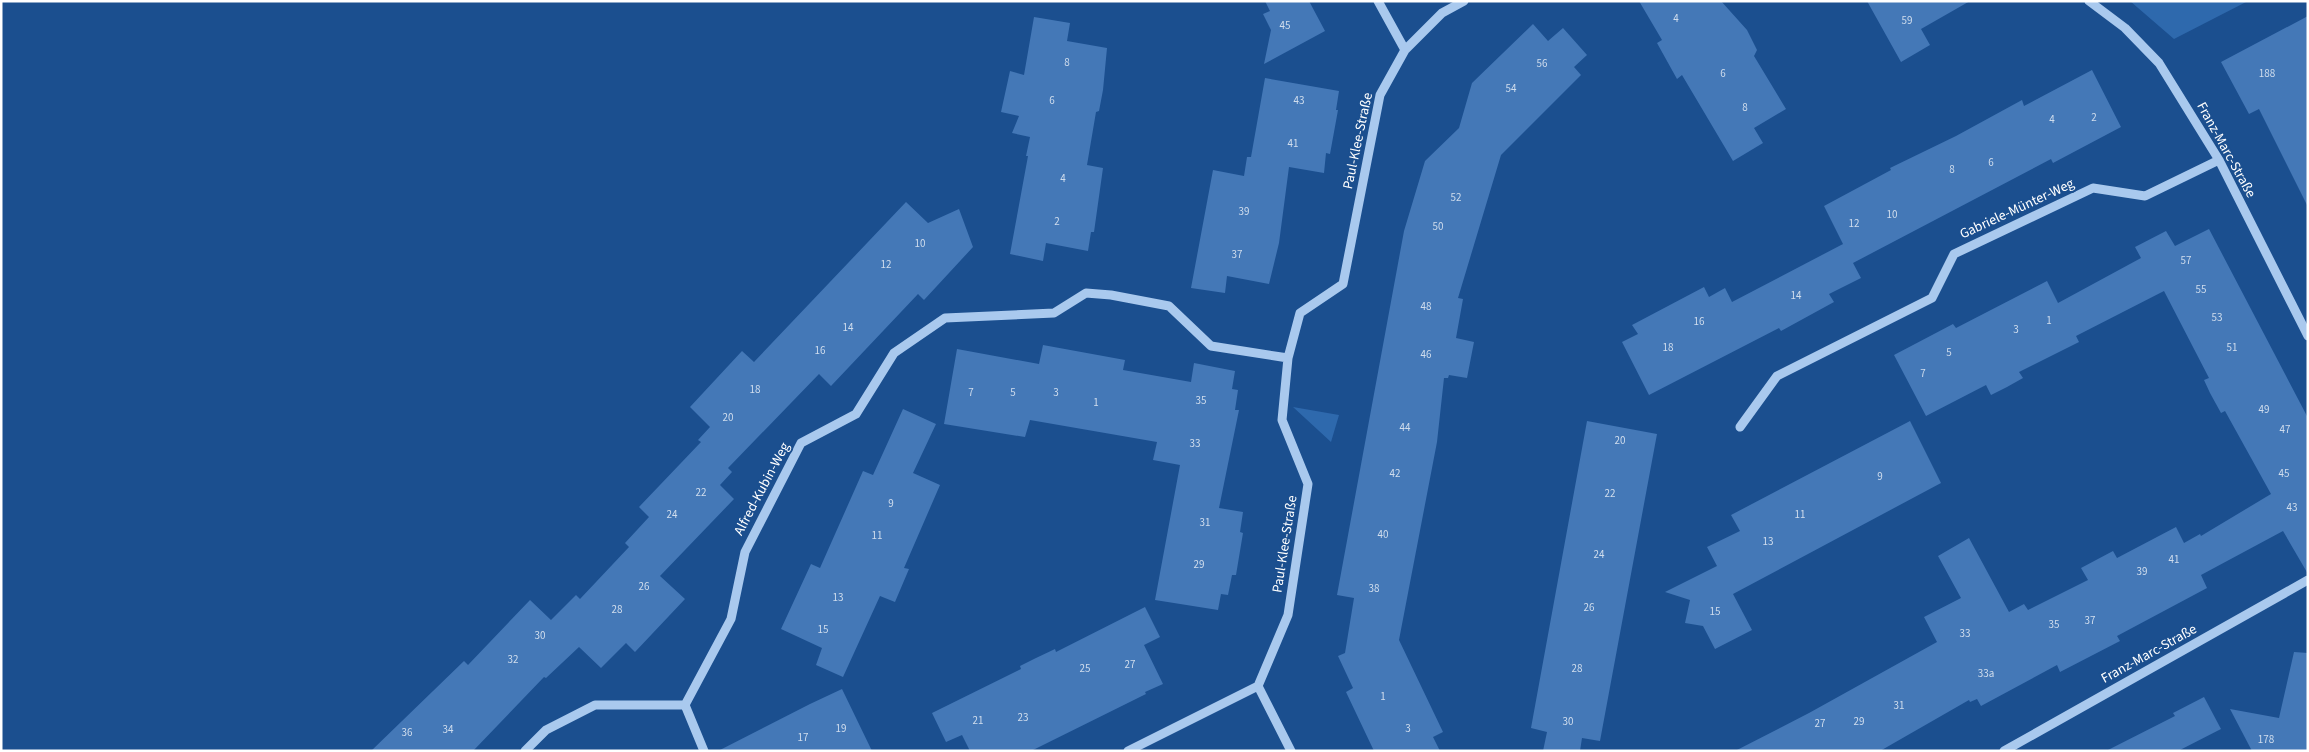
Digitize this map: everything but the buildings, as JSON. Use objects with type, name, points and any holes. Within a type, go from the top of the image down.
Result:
[{"type":"street","points":[[1378,1],[1405,50]]},
{"type":"street","name":"Paul-Klee-Straße","points":[[1258,686],[1288,615],[1308,484],[1282,420],[1288,358],[1300,313],[1343,284],[1380,95],[1405,50],[1442,13],[1464,1]]},
{"type":"street","name":"Franz-Marc-Straße","points":[[2089,1],[2125,28],[2159,63],[2219,160],[2308,336]]},
{"type":"street","name":"Gabriele-Münter-Weg","points":[[1740,427],[1776,376],[1932,298],[1954,254],[2094,188],[2145,196],[2219,160]]},
{"type":"street","name":"Alfred-Kubin-Weg","points":[[685,705],[731,619],[745,552],[802,443],[856,414],[894,352],[945,318],[1054,313],[1086,292],[1169,306],[1211,346],[1288,358]]},
{"type":"street","name":"Franz-Marc-Straße","points":[[2004,751],[2308,580]]},
{"type":"street","points":[[1128,751],[1258,686],[1291,751]]},
{"type":"street","points":[[525,751],[546,730],[595,705],[685,705],[704,751]]},
{"type":"shaded area","points":[[2130,1],[2248,1],[2174,39]]},
{"type":"shaded area","points":[[1293,407],[1339,415],[1331,442]]}]
